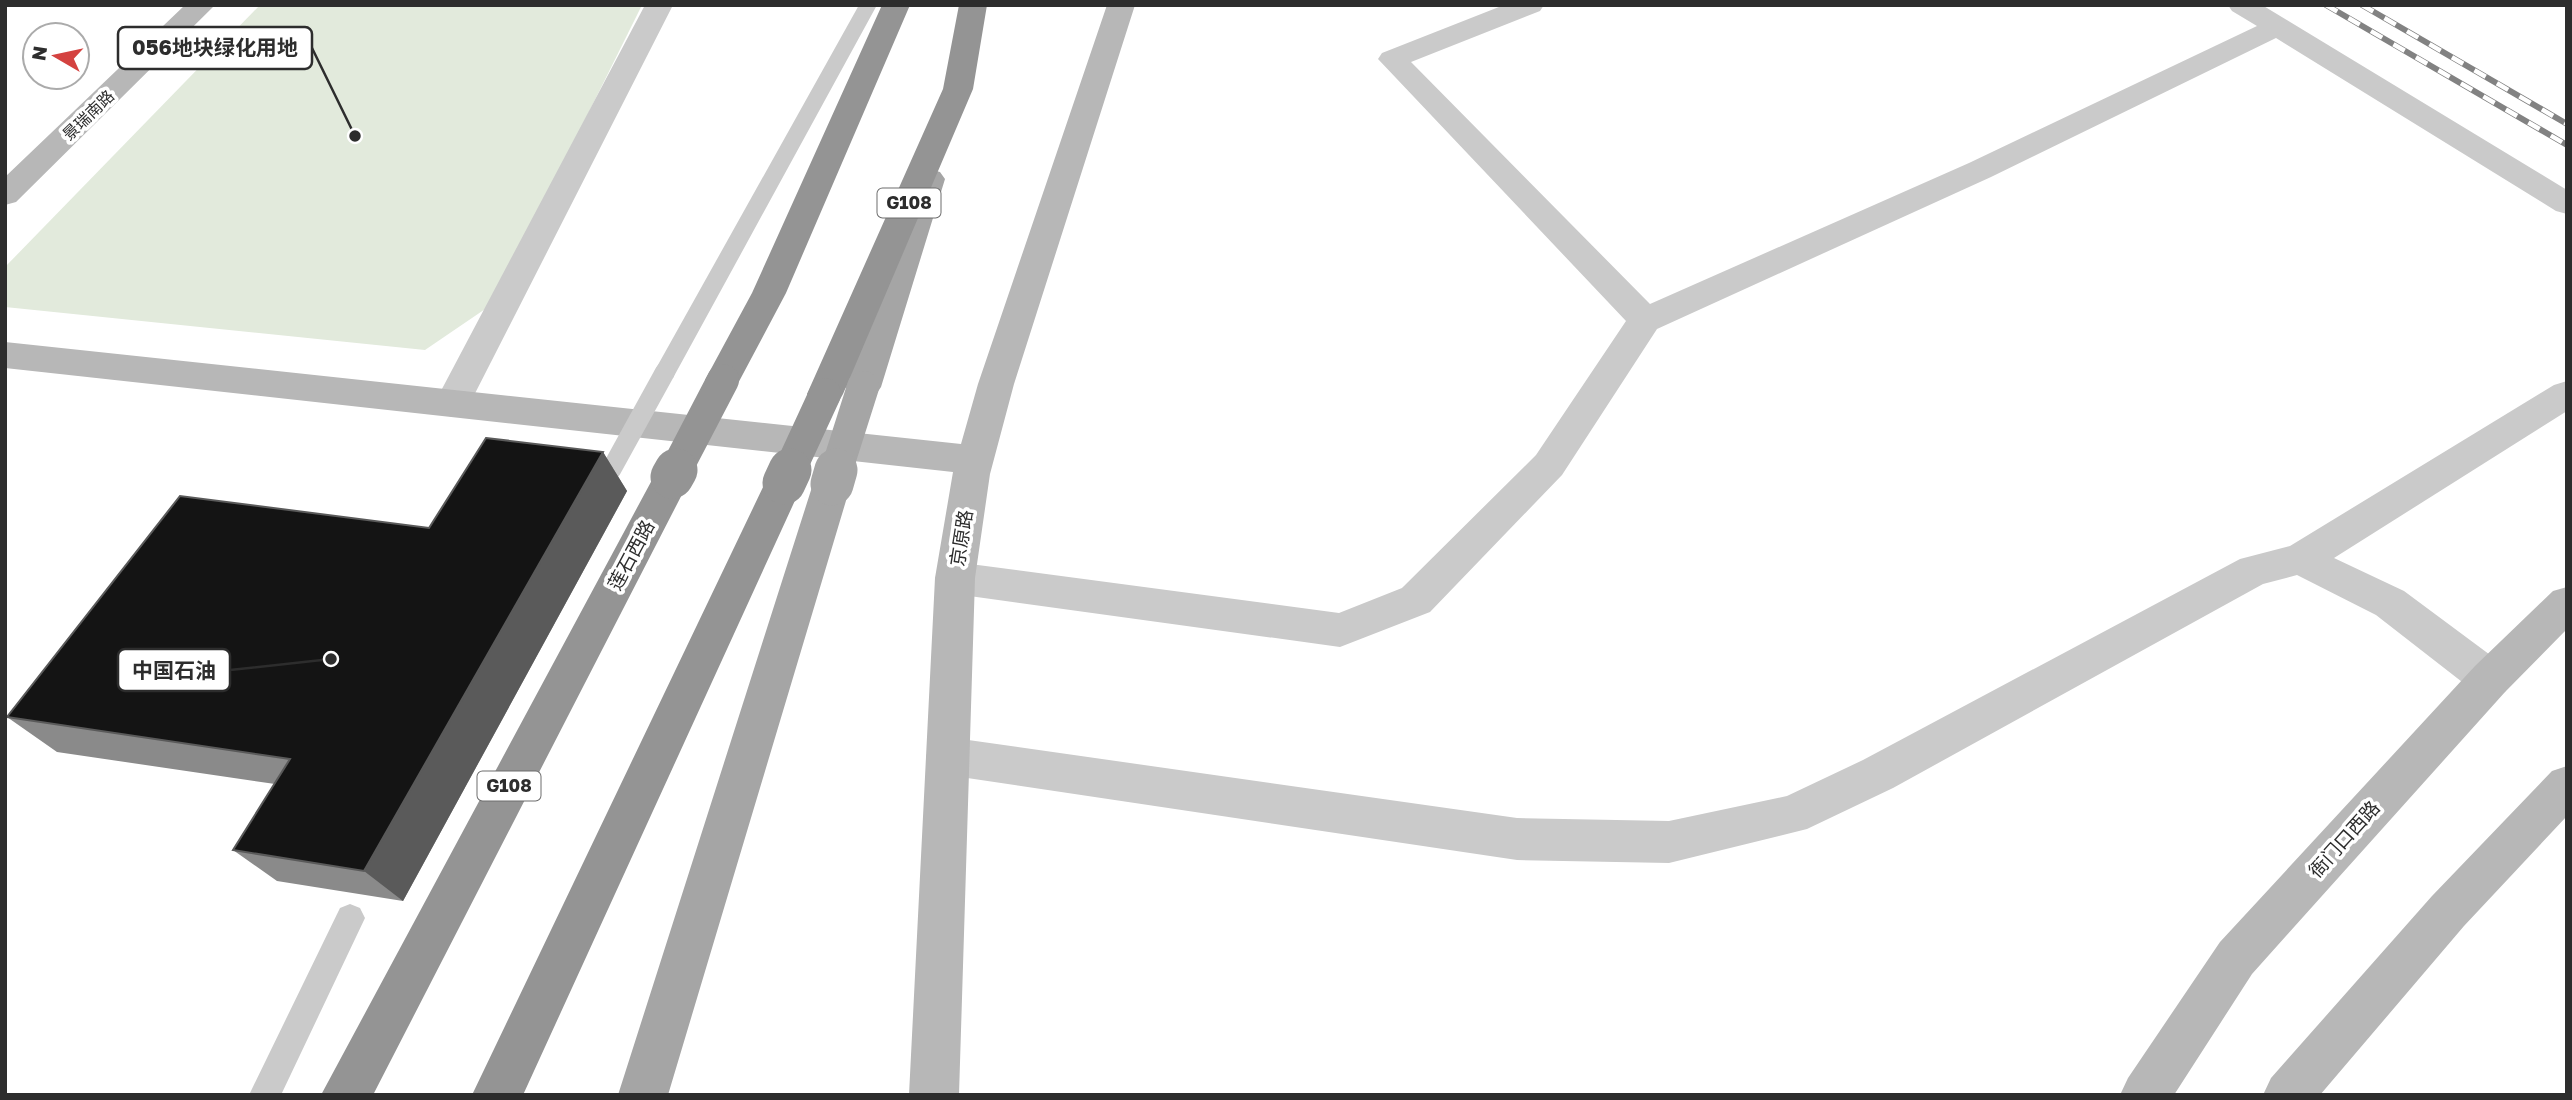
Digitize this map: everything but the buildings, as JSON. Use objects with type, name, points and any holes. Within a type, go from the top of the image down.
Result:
[{"type":"highway","name":"莲石西路","points":[[346,1095],[769,293],[896,5]]},
{"type":"highway","name":"G108","points":[[497,1095],[825,394],[958,89],[973,5]]},
{"type":"main road","points":[[643,1095],[832,484],[958,89]]},
{"type":"street","name":"景瑞南路","points":[[5,195],[201,5]]},
{"type":"street","points":[[452,404],[659,5]]},
{"type":"street","name":"京原路","points":[[934,1095],[955,578],[974,460],[1000,371],[1121,5]]},
{"type":"street","points":[[1530,5],[1392,58],[1645,320]]},
{"type":"street","points":[[2242,5],[2567,204]]},
{"type":"street","points":[[955,578],[1340,630],[1416,600],[1549,465],[1645,320],[1968,175],[2277,26]]},
{"type":"street","points":[[5,355],[974,460]]},
{"type":"street","points":[[947,756],[1517,839],[1669,842],[1792,815],[1878,774],[2254,570],[2300,559],[2567,394]]},
{"type":"street","points":[[2300,559],[2390,603],[2490,679]]},
{"type":"street","name":"衙门口西路","points":[[2146,1095],[2236,958],[2490,679],[2567,603]]},
{"type":"street","points":[[2288,1095],[2448,911],[2567,785]]},
{"type":"lane","points":[[611,470],[868,5]]},
{"type":"lane","points":[[265,1095],[350,918]]},
{"type":"shaded area","points":[[260,5],[642,5],[494,303],[425,350],[5,307],[5,267]]},
{"type":"railway","points":[[2326,5],[2567,145]]},
{"type":"railway","points":[[2362,5],[2567,124]]},
{"type":"place","name":"056地块绿化用地","points":[[355,136]]},
{"type":"place","name":"中国石油","points":[[331,659]]}]
